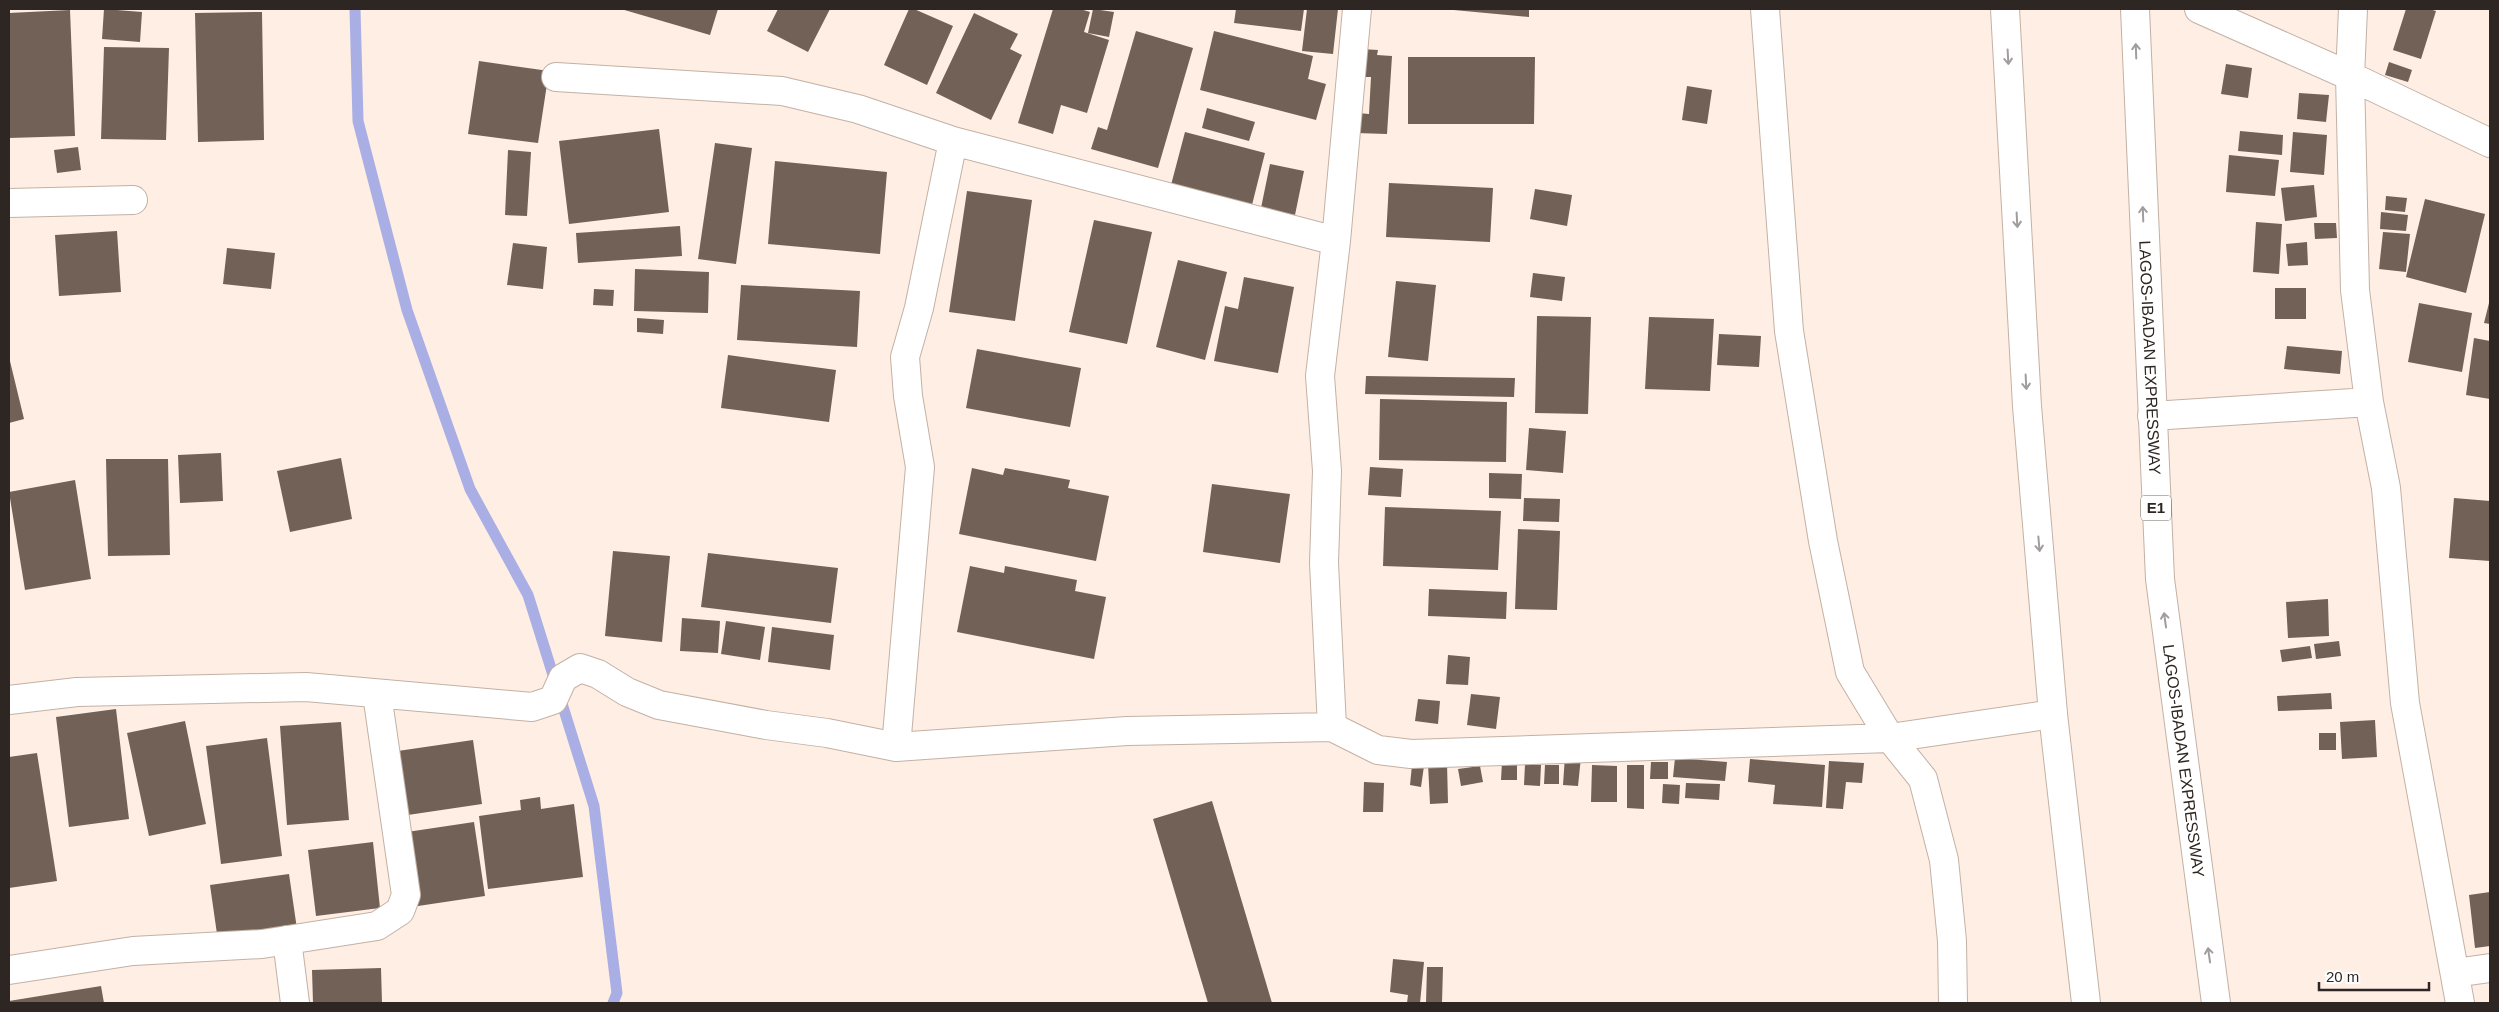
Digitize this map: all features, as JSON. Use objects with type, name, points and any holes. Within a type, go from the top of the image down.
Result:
[{"type":"main road","points":[[1332,727],[1324,563],[1327,471],[1320,376],[1336,241],[1357,9]]},
{"type":"main road","points":[[1765,9],[1789,331],[1823,541],[1850,672],[1890,738],[1923,779],[1944,860],[1952,941],[1953,1003]]},
{"type":"main road","points":[[2005,9],[2027,406],[2053,714],[2086,1003]]},
{"type":"main road","name":"LAGOS-IBADAN EXPRESSWAY","points":[[2135,9],[2160,579],[2216,1003]]},
{"type":"main road","points":[[2199,9],[2350,76],[2490,143]]},
{"type":"main road","points":[[2353,9],[2350,76],[2355,290],[2369,402],[2386,488],[2405,702],[2460,1003]]},
{"type":"main road","points":[[556,76],[782,91],[858,109],[953,140],[1336,241]]},
{"type":"main road","points":[[896,747],[920,467],[908,396],[905,358],[919,308],[953,140]]},
{"type":"main road","points":[[9,203],[133,200]]},
{"type":"main road","points":[[2152,416],[2369,402]]},
{"type":"main road","points":[[9,700],[78,692],[306,687],[532,707],[553,700],[563,678],[580,668],[598,674],[627,692],[659,705],[766,725],[827,733],[896,747],[1127,731],[1332,727],[1378,750],[1411,754],[1890,738],[2053,714]]},
{"type":"main road","points":[[9,970],[133,951],[262,944],[377,926],[400,911],[406,895],[377,694]]},
{"type":"main road","points":[[287,940],[295,1003]]},
{"type":"main road","points":[[2455,972],[2490,968]]},
{"type":"building","points":[[104,9],[142,12],[140,42],[102,39]]},
{"type":"building","points":[[621,9],[718,9],[710,35]]},
{"type":"building","points":[[778,9],[830,9],[808,52],[767,31]]},
{"type":"building","points":[[909,9],[914,9],[953,26],[927,85],[884,65]]},
{"type":"building","points":[[1053,9],[1080,9],[1090,12],[1084,32],[1109,40],[1087,113],[1061,105],[1053,134],[1018,123]]},
{"type":"building","points":[[1093,9],[1114,12],[1109,37],[1088,33]]},
{"type":"building","points":[[1236,9],[1304,9],[1301,31],[1234,23]]},
{"type":"building","points":[[1307,9],[1338,9],[1333,54],[1302,51]]},
{"type":"building","points":[[1443,9],[1529,9],[1529,17]]},
{"type":"building","points":[[2406,9],[2429,9],[2436,11],[2421,59],[2393,50]]},
{"type":"building","points":[[70,10],[75,136],[9,138],[9,13]]},
{"type":"building","points":[[262,12],[264,140],[198,142],[195,13]]},
{"type":"building","points":[[974,13],[1018,34],[1010,49],[1022,55],[991,120],[936,93]]},
{"type":"building","points":[[1136,31],[1193,48],[1158,168],[1091,149],[1098,127],[1107,130]]},
{"type":"building","points":[[1214,31],[1313,56],[1308,79],[1326,84],[1316,120],[1200,90]]},
{"type":"building","points":[[104,47],[169,48],[166,140],[101,139]]},
{"type":"building","points":[[1361,49],[1378,50],[1377,55],[1392,56],[1387,134],[1356,133],[1358,113],[1369,114],[1371,77],[1359,77]]},
{"type":"building","points":[[1408,57],[1535,57],[1534,124],[1408,124]]},
{"type":"building","points":[[479,61],[549,71],[538,143],[468,134]]},
{"type":"building","points":[[2389,62],[2412,70],[2408,82],[2385,75]]},
{"type":"building","points":[[2226,64],[2252,68],[2248,98],[2221,94]]},
{"type":"building","points":[[1687,86],[1712,90],[1707,124],[1682,120]]},
{"type":"building","points":[[2299,93],[2329,95],[2326,122],[2297,119]]},
{"type":"building","points":[[1207,108],[1255,122],[1249,141],[1202,128]]},
{"type":"building","points":[[659,129],[669,212],[569,224],[559,141]]},
{"type":"building","points":[[2240,131],[2283,135],[2282,155],[2238,151]]},
{"type":"building","points":[[1185,132],[1265,153],[1252,205],[1171,185]]},
{"type":"building","points":[[2293,132],[2327,135],[2324,175],[2290,172]]},
{"type":"building","points":[[715,143],[752,148],[736,264],[698,259]]},
{"type":"building","points":[[78,147],[81,170],[57,173],[54,150]]},
{"type":"building","points":[[508,150],[531,152],[527,216],[505,215]]},
{"type":"building","points":[[2229,155],[2279,160],[2275,196],[2226,192]]},
{"type":"building","points":[[775,161],[887,172],[880,254],[768,244]]},
{"type":"building","points":[[1270,164],[1304,171],[1295,215],[1261,208]]},
{"type":"building","points":[[1389,183],[1493,188],[1490,242],[1386,237]]},
{"type":"building","points":[[2314,185],[2317,217],[2285,221],[2281,188]]},
{"type":"building","points":[[1535,189],[1572,195],[1567,226],[1530,219]]},
{"type":"building","points":[[967,191],[1032,200],[1015,321],[949,312]]},
{"type":"building","points":[[2386,196],[2407,198],[2405,212],[2385,210]]},
{"type":"building","points":[[2425,199],[2485,214],[2466,293],[2406,277]]},
{"type":"building","points":[[2381,212],[2408,215],[2406,231],[2380,229]]},
{"type":"building","points":[[1094,220],[1152,232],[1127,344],[1069,332]]},
{"type":"building","points":[[2256,222],[2282,224],[2279,274],[2253,272]]},
{"type":"building","points":[[2314,223],[2336,223],[2337,238],[2315,239]]},
{"type":"building","points":[[680,226],[682,256],[578,263],[576,233]]},
{"type":"building","points":[[117,231],[121,292],[59,296],[55,235]]},
{"type":"building","points":[[2383,232],[2410,234],[2406,272],[2379,269]]},
{"type":"building","points":[[2307,242],[2308,265],[2288,266],[2286,244]]},
{"type":"building","points":[[513,243],[547,247],[543,289],[507,285]]},
{"type":"building","points":[[227,248],[275,253],[271,289],[223,284]]},
{"type":"building","points":[[1178,260],[1227,272],[1205,360],[1156,347]]},
{"type":"building","points":[[635,269],[709,272],[708,313],[634,311]]},
{"type":"building","points":[[1533,273],[1565,277],[1562,301],[1530,297]]},
{"type":"building","points":[[1244,277],[1294,287],[1278,373],[1214,361],[1225,306],[1238,309]]},
{"type":"building","points":[[1396,281],[1436,285],[1428,361],[1388,357]]},
{"type":"building","points":[[741,285],[860,291],[857,347],[737,340]]},
{"type":"building","points":[[2275,288],[2306,288],[2306,319],[2275,319]]},
{"type":"building","points":[[594,289],[614,290],[613,306],[593,305]]},
{"type":"building","points":[[2490,299],[2490,324],[2484,323]]},
{"type":"building","points":[[2419,303],[2472,313],[2462,372],[2408,362]]},
{"type":"building","points":[[1537,316],[1591,317],[1588,414],[1535,413]]},
{"type":"building","points":[[1649,317],[1714,319],[1710,391],[1645,389]]},
{"type":"building","points":[[637,318],[664,320],[663,334],[637,332]]},
{"type":"building","points":[[1719,334],[1761,336],[1759,367],[1717,365]]},
{"type":"building","points":[[2474,338],[2490,341],[2490,399],[2466,395]]},
{"type":"building","points":[[2287,346],[2342,351],[2340,374],[2284,369]]},
{"type":"building","points":[[977,349],[1081,368],[1070,427],[966,408]]},
{"type":"building","points":[[728,355],[836,370],[829,422],[721,408]]},
{"type":"building","points":[[9,357],[24,419],[9,423]]},
{"type":"building","points":[[1366,376],[1515,378],[1514,397],[1365,394]]},
{"type":"building","points":[[1380,399],[1507,402],[1506,462],[1379,460]]},
{"type":"building","points":[[1529,428],[1566,431],[1563,473],[1526,470]]},
{"type":"building","points":[[221,453],[223,501],[180,503],[178,455]]},
{"type":"building","points":[[341,458],[352,519],[290,532],[277,471]]},
{"type":"building","points":[[106,459],[168,459],[170,555],[108,556]]},
{"type":"building","points":[[1370,467],[1403,469],[1401,497],[1368,495]]},
{"type":"building","points":[[972,468],[1003,475],[1005,468],[1070,480],[1068,488],[1109,496],[1096,561],[959,534]]},
{"type":"building","points":[[1489,473],[1522,474],[1521,499],[1489,498]]},
{"type":"building","points":[[75,480],[91,579],[25,590],[9,492]]},
{"type":"building","points":[[1212,484],[1290,494],[1280,563],[1203,552]]},
{"type":"building","points":[[1524,498],[1560,499],[1559,522],[1523,521]]},
{"type":"building","points":[[2454,498],[2490,501],[2490,561],[2449,558]]},
{"type":"building","points":[[1385,507],[1501,511],[1498,570],[1383,566]]},
{"type":"building","points":[[1518,529],[1560,531],[1557,610],[1515,609]]},
{"type":"building","points":[[613,551],[670,556],[662,642],[605,636]]},
{"type":"building","points":[[708,553],[838,568],[831,623],[701,607]]},
{"type":"building","points":[[970,566],[1004,573],[1005,566],[1077,580],[1075,591],[1106,597],[1094,659],[957,632]]},
{"type":"building","points":[[1429,589],[1507,592],[1506,619],[1428,616]]},
{"type":"building","points":[[2328,599],[2329,636],[2288,638],[2286,602]]},
{"type":"building","points":[[682,618],[720,621],[718,653],[680,651]]},
{"type":"building","points":[[726,621],[765,627],[760,660],[721,654]]},
{"type":"building","points":[[772,627],[834,635],[830,670],[768,662]]},
{"type":"building","points":[[2339,641],[2341,656],[2316,659],[2314,644]]},
{"type":"building","points":[[2310,646],[2312,658],[2282,662],[2280,650]]},
{"type":"building","points":[[1448,655],[1470,657],[1468,685],[1446,684]]},
{"type":"building","points":[[2331,693],[2332,709],[2278,711],[2277,696]]},
{"type":"building","points":[[1471,694],[1500,697],[1496,729],[1467,725]]},
{"type":"building","points":[[1418,699],[1440,701],[1438,724],[1415,721]]},
{"type":"building","points":[[116,709],[129,819],[69,827],[56,717]]},
{"type":"building","points":[[2375,720],[2377,757],[2342,759],[2340,722]]},
{"type":"building","points":[[185,721],[206,824],[149,836],[127,733]]},
{"type":"building","points":[[341,722],[349,820],[287,825],[280,726]]},
{"type":"building","points":[[2319,733],[2336,733],[2336,750],[2319,750]]},
{"type":"building","points":[[267,738],[282,856],[221,864],[206,746]]},
{"type":"building","points":[[473,740],[482,804],[401,816],[391,752]]},
{"type":"building","points":[[37,753],[57,881],[9,888],[9,757]]},
{"type":"building","points":[[1565,756],[1581,757],[1578,786],[1563,785]]},
{"type":"building","points":[[1675,758],[1727,762],[1725,781],[1673,777]]},
{"type":"building","points":[[1750,759],[1825,765],[1822,807],[1773,804],[1775,785],[1748,782]]},
{"type":"building","points":[[1829,761],[1864,763],[1862,783],[1846,782],[1843,809],[1826,808]]},
{"type":"building","points":[[1502,762],[1517,762],[1517,780],[1501,780]]},
{"type":"building","points":[[1651,762],[1668,762],[1668,779],[1650,779]]},
{"type":"building","points":[[1447,763],[1448,803],[1430,804],[1428,764]]},
{"type":"building","points":[[1525,764],[1541,765],[1540,786],[1524,785]]},
{"type":"building","points":[[1412,765],[1424,766],[1421,787],[1410,785]]},
{"type":"building","points":[[1545,765],[1559,765],[1559,784],[1544,784]]},
{"type":"building","points":[[1592,765],[1617,766],[1617,802],[1591,802]]},
{"type":"building","points":[[1627,765],[1644,765],[1644,809],[1627,808]]},
{"type":"building","points":[[1480,766],[1483,782],[1461,786],[1458,769]]},
{"type":"building","points":[[1364,782],[1384,783],[1383,812],[1363,812]]},
{"type":"building","points":[[1686,783],[1720,784],[1719,800],[1685,798]]},
{"type":"building","points":[[1663,784],[1680,785],[1679,804],[1662,803]]},
{"type":"building","points":[[540,797],[541,809],[574,804],[583,877],[488,889],[479,816],[521,810],[520,800]]},
{"type":"building","points":[[1212,801],[1272,1003],[1208,1003],[1153,819]]},
{"type":"building","points":[[474,822],[485,896],[418,906],[407,832]]},
{"type":"building","points":[[373,842],[380,908],[316,916],[308,850]]},
{"type":"building","points":[[289,874],[297,929],[218,941],[210,885]]},
{"type":"building","points":[[2490,892],[2490,946],[2475,948],[2469,895]]},
{"type":"building","points":[[1393,959],[1424,962],[1420,1003],[1407,1003],[1408,995],[1390,992]]},
{"type":"building","points":[[1427,967],[1443,967],[1442,1003],[1426,1003]]},
{"type":"building","points":[[381,968],[382,1003],[313,1003],[312,970]]},
{"type":"building","points":[[101,986],[104,1003],[9,1003],[9,1001]]},
{"type":"waterway","points":[[355,9],[358,121],[407,310],[470,489],[528,595],[594,806],[617,993],[613,1003]]}]
